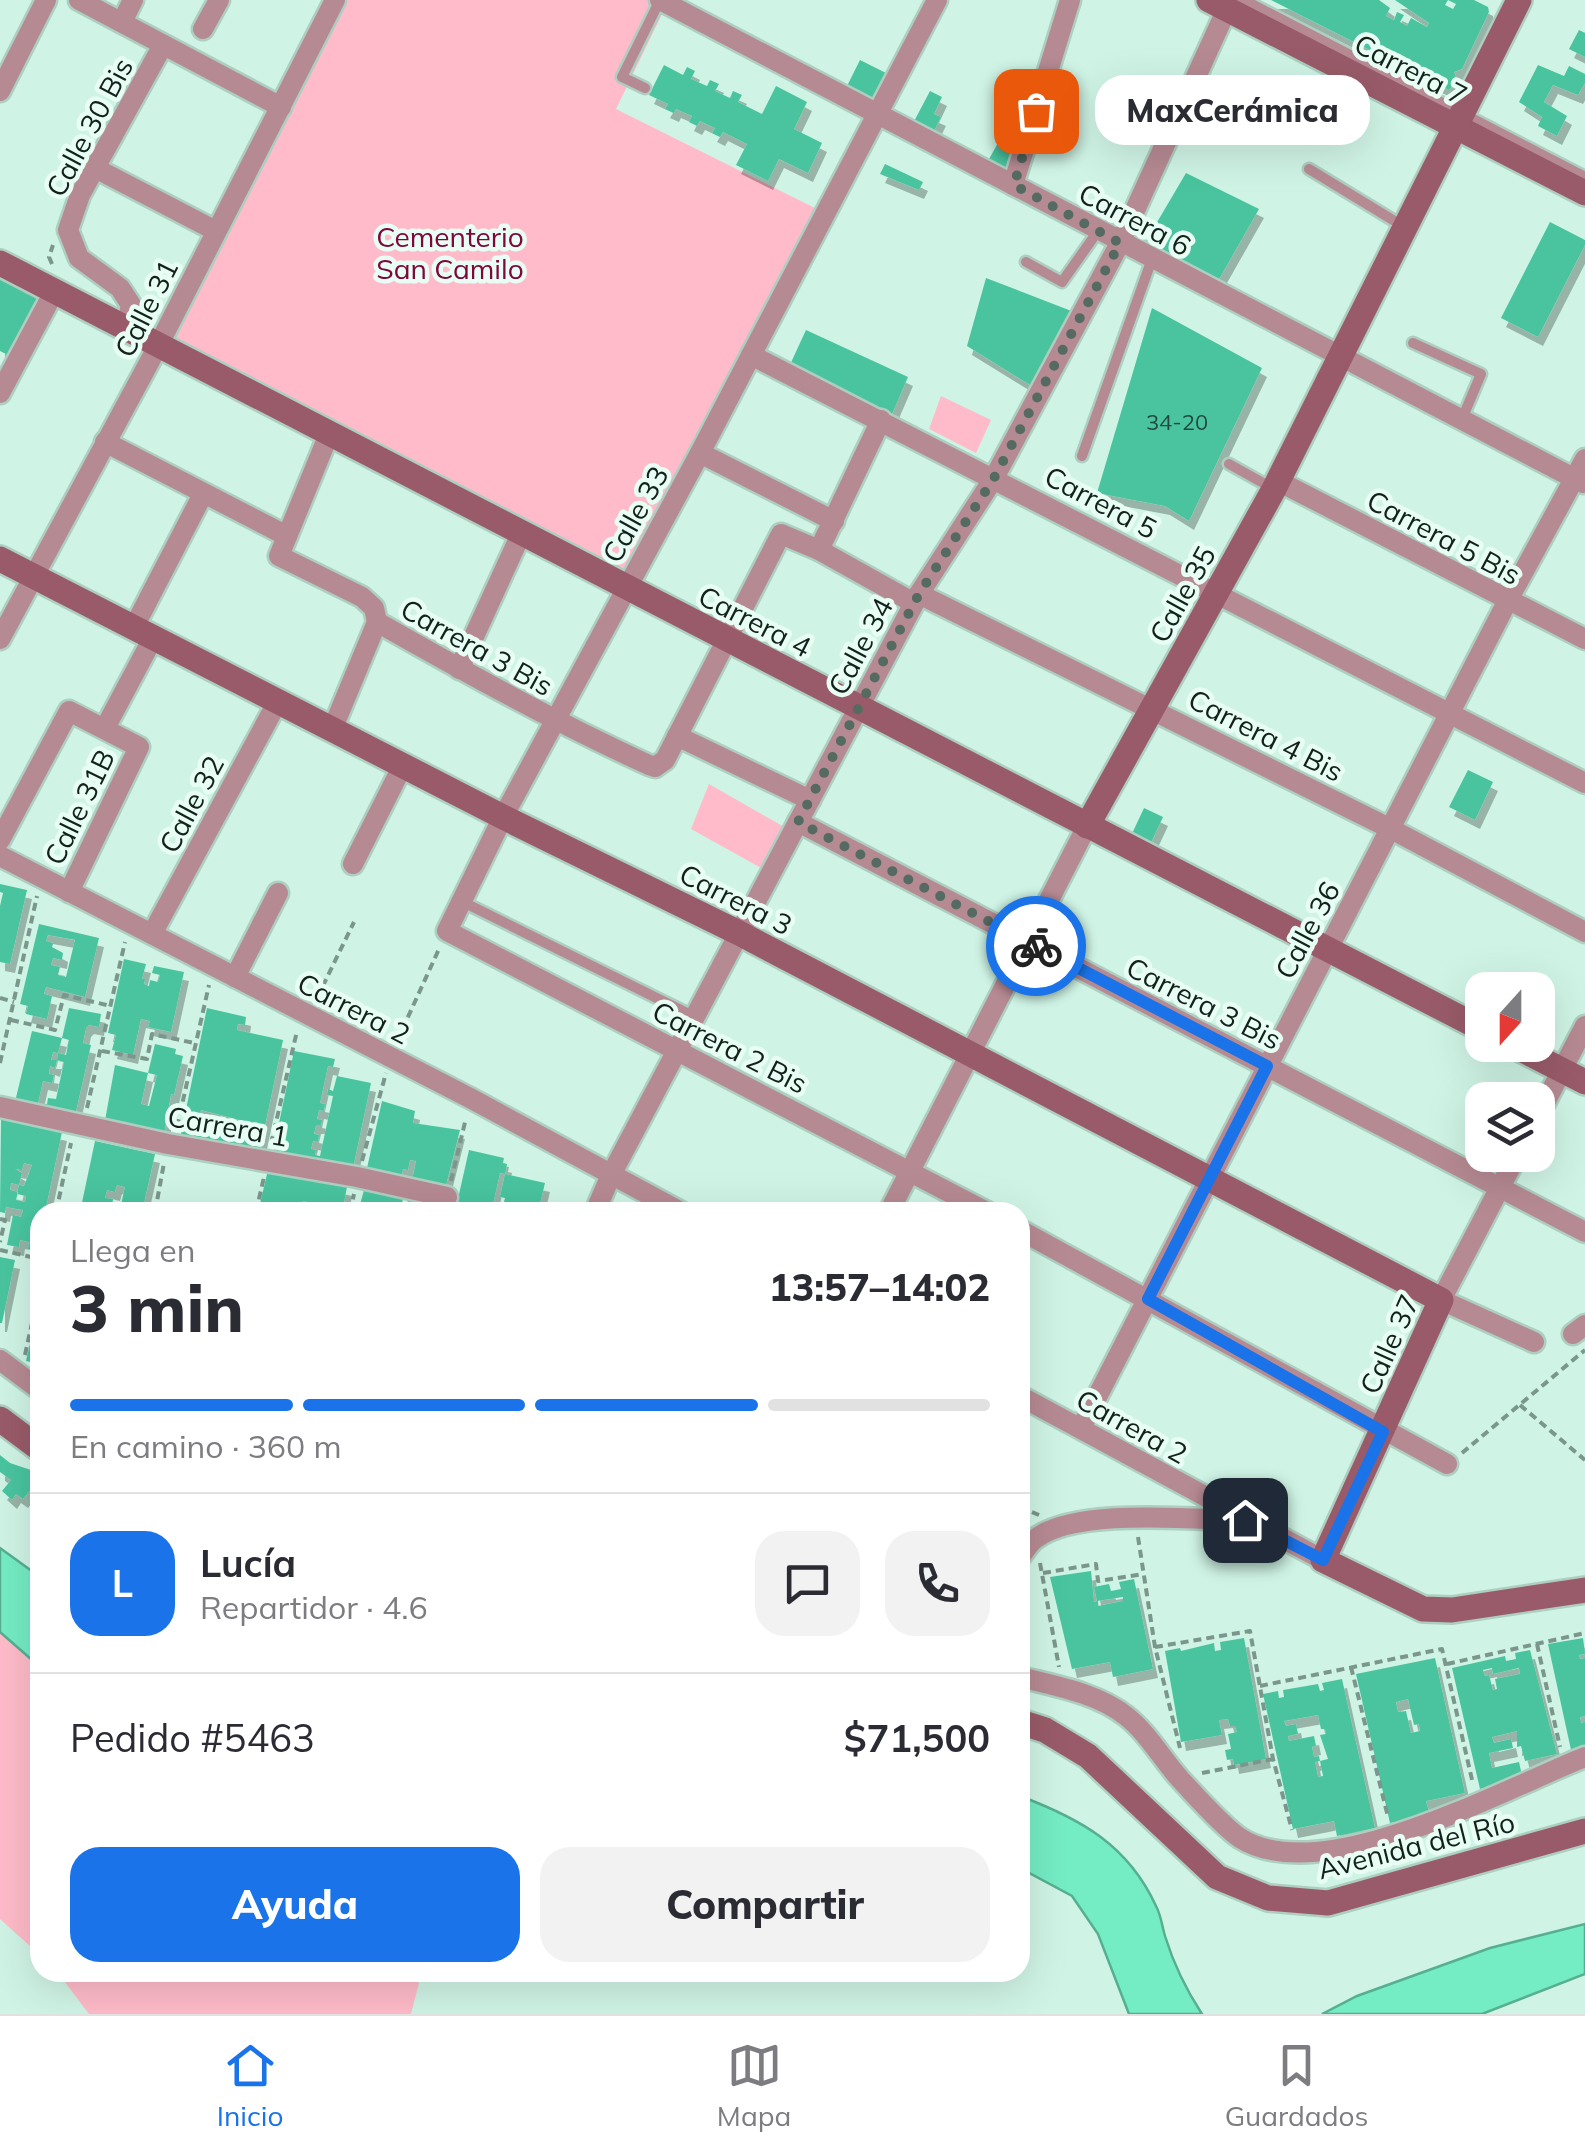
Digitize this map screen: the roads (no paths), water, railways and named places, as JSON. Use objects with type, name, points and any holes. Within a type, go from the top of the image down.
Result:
[{"type":"main road","name":"Calle 35","points":[[1087,826],[1276,485],[1516,1]]},
{"type":"main road","name":"Carrera 7","points":[[1227,2],[1460,120],[1585,194]]},
{"type":"main road","name":"Carrera 4","points":[[0,263],[1465,1020]]},
{"type":"main road","name":"Carrera 3","points":[[0,559],[738,933],[1441,1300]]},
{"type":"main road","points":[[1546,1062],[1573,1076]]},
{"type":"main road","name":"Calle 37","points":[[1323,1560],[1441,1300]]},
{"type":"main road","points":[[0,1419],[30,1442]]},
{"type":"main road","points":[[1323,1560],[1423,1610],[1452,1610],[1585,1590]]},
{"type":"main road","name":"Avenida del Río","points":[[1030,1725],[1088,1756],[1216,1877],[1268,1898],[1328,1904],[1585,1831]]},
{"type":"street","points":[[0,91],[46,0]]},
{"type":"street","points":[[79,0],[280,107]]},
{"type":"street","name":"Calle 30 Bis","points":[[122,22],[134,0]]},
{"type":"street","points":[[203,29],[219,0]]},
{"type":"street","name":"Calle 31","points":[[0,639],[158,346],[335,0]]},
{"type":"street","name":"Carrera 6","points":[[660,0],[1580,481]]},
{"type":"street","name":"Calle 33","points":[[447,932],[503,817],[700,453],[937,0]]},
{"type":"street","points":[[1014,185],[1070,0]]},
{"type":"street","name":"Calle 34","points":[[599,1202],[917,599],[994,478],[1120,243],[1227,2]]},
{"type":"street","name":"Calle 30 Bis","points":[[126,329],[131,305],[120,288],[79,258],[68,230],[80,194],[163,45]]},
{"type":"street","points":[[95,168],[216,232]]},
{"type":"street","points":[[0,393],[44,286]]},
{"type":"street","name":"Carrera 5","points":[[751,354],[1585,783]]},
{"type":"street","points":[[819,550],[880,420]]},
{"type":"street","points":[[106,442],[287,536],[329,434]]},
{"type":"street","points":[[700,453],[834,521]]},
{"type":"street","name":"Calle 36","points":[[1081,1428],[1507,602],[1580,481],[1585,459]]},
{"type":"street","name":"Carrera 5 Bis","points":[[1276,485],[1585,639]]},
{"type":"street","points":[[0,840],[70,710],[105,728],[203,494]]},
{"type":"street","points":[[459,669],[521,534]]},
{"type":"street","points":[[810,800],[677,736],[778,536],[784,534],[917,599]]},
{"type":"street","name":"Carrera 3 Bis","points":[[287,536],[281,558],[362,597],[374,608],[377,622],[555,722],[649,765],[659,765],[677,736]]},
{"type":"street","name":"Carrera 4 Bis","points":[[917,599],[1152,709],[1585,932]]},
{"type":"street","points":[[332,730],[377,622]]},
{"type":"street","name":"Calle 32","points":[[152,934],[278,701]]},
{"type":"street","name":"Calle 31B","points":[[69,892],[139,747],[105,728]]},
{"type":"street","points":[[354,864],[403,765]]},
{"type":"street","name":"Carrera 3 Bis","points":[[798,822],[1585,1232]]},
{"type":"street","name":"Calle 35","points":[[893,1202],[972,1056],[1087,826]]},
{"type":"street","name":"Carrera 2","points":[[0,856],[470,1098],[661,1202]]},
{"type":"street","points":[[235,977],[278,893]]},
{"type":"street","name":"Carrera 2 Bis","points":[[447,932],[968,1202]]},
{"type":"street","points":[[1555,1097],[1573,1076],[1585,1026]]},
{"type":"street","name":"Carrera 1","points":[[0,1107],[447,1198]]},
{"type":"street","name":"Calle 37","points":[[1441,1300],[1508,1172]]},
{"type":"street","points":[[1030,1235],[1447,1464]]},
{"type":"street","points":[[1441,1300],[1534,1342]]},
{"type":"street","points":[[0,1360],[30,1382]]},
{"type":"street","name":"Carrera 2","points":[[1030,1401],[1323,1560]]},
{"type":"street","points":[[1030,1545],[1061,1525],[1135,1517],[1245,1520]]},
{"type":"street","points":[[1030,1680],[1106,1703],[1127,1716],[1180,1778],[1240,1838],[1269,1850],[1346,1850],[1477,1804],[1585,1758]]},
{"type":"lane","points":[[645,88],[622,77],[660,0]]},
{"type":"lane","points":[[1460,120],[1585,177]]},
{"type":"lane","points":[[1308,169],[1406,228]]},
{"type":"lane","points":[[1026,262],[1062,282],[1098,231]]},
{"type":"lane","points":[[1082,456],[1152,259]]},
{"type":"lane","points":[[1414,343],[1481,374],[1461,420]]},
{"type":"lane","points":[[1229,464],[1276,485]]},
{"type":"lane","points":[[461,901],[695,1017]]},
{"type":"place","name":"MaxCerámica","points":[[1036,111]]},
{"type":"park label","name":"Cementerio San Camilo","points":[[450,252]]}]
